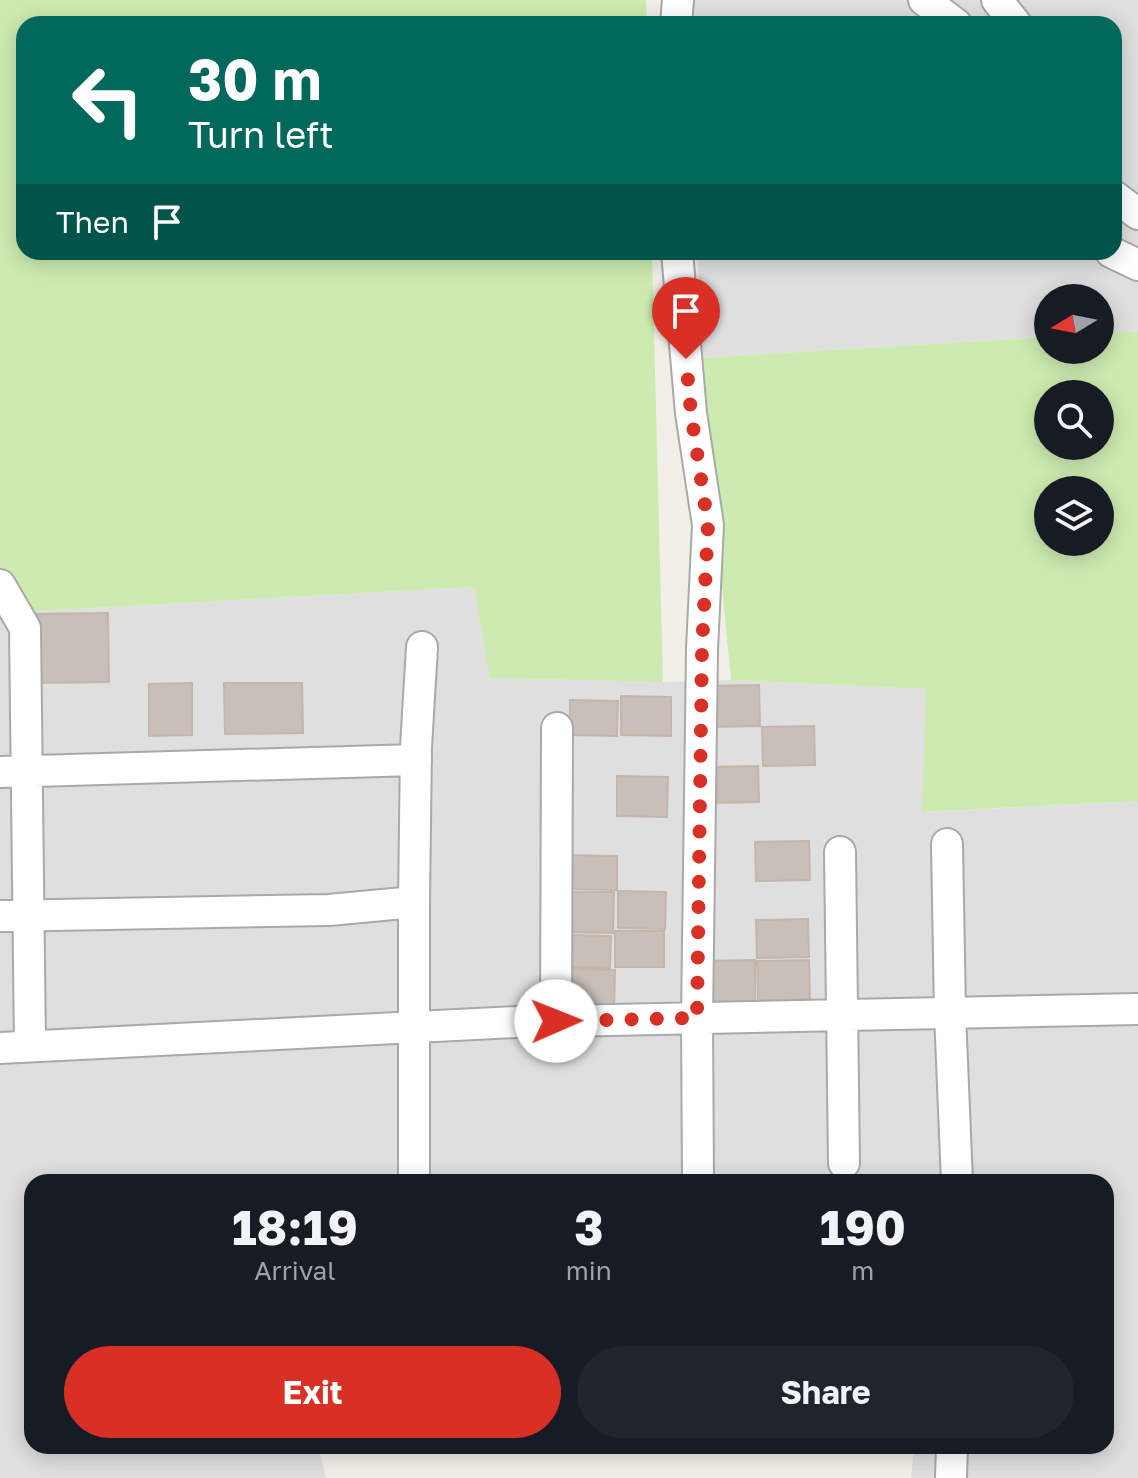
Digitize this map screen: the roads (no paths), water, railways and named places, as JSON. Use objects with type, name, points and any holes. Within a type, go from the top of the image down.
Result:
[{"type":"street","points":[[924,0],[945,16]]},
{"type":"street","points":[[997,0],[1010,16]]},
{"type":"street","points":[[678,260],[691,413],[708,525],[702,649],[698,1174]]},
{"type":"street","points":[[0,585],[25,628],[13,771],[14,916],[30,1046]]},
{"type":"street","points":[[414,1174],[416,760],[422,647]]},
{"type":"street","points":[[556,1021],[557,728]]},
{"type":"street","points":[[13,771],[416,760]]},
{"type":"street","points":[[947,844],[957,1174]]},
{"type":"street","points":[[840,852],[844,1163]]},
{"type":"street","points":[[14,916],[329,910],[414,902]]},
{"type":"street","points":[[0,1048],[556,1021],[1138,1009]]},
{"type":"street","points":[[951,1478],[952,1454]]}]
